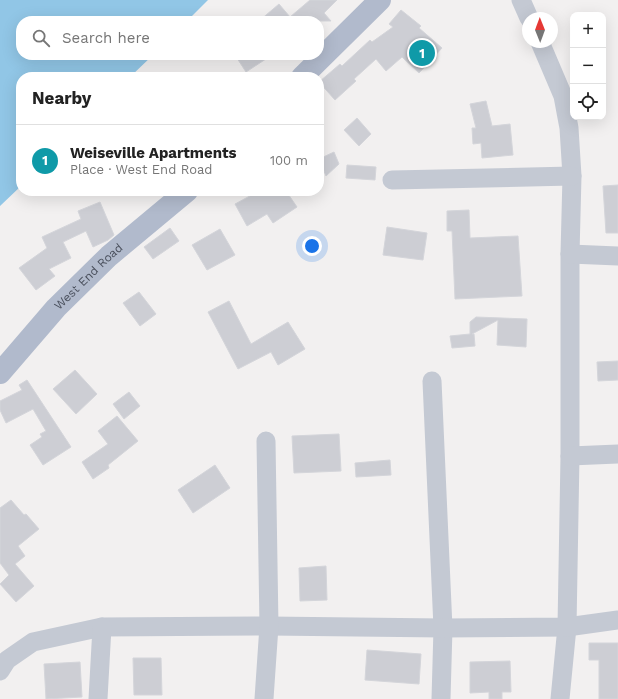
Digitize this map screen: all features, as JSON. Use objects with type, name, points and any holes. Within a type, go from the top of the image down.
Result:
[{"type":"main road","points":[[324,55],[380,0]]},
{"type":"main road","points":[[307,72],[319,60]]},
{"type":"main road","name":"West End Road","points":[[0,373],[56,308],[109,256],[181,196]]},
{"type":"street","points":[[521,0],[526,12]]},
{"type":"street","points":[[543,48],[563,96],[569,128],[572,176],[567,627],[560,699]]},
{"type":"street","points":[[392,180],[572,176]]},
{"type":"street","points":[[570,254],[618,256]]},
{"type":"street","points":[[432,381],[443,628],[441,699]]},
{"type":"street","points":[[264,699],[269,626],[266,441]]},
{"type":"street","points":[[570,456],[618,454]]},
{"type":"street","points":[[0,671],[7,660],[33,642],[102,627],[567,627],[618,620]]},
{"type":"street","points":[[98,699],[102,627]]},
{"type":"water","points":[[0,0],[208,0],[192,16],[16,16],[16,60],[148,60],[135,72],[16,72],[16,191],[0,206]]},
{"type":"building","points":[[310,0],[337,0],[324,13],[331,21],[324,21],[324,16],[291,16]]},
{"type":"building","points":[[279,4],[289,16],[265,16]]},
{"type":"building","points":[[401,10],[421,26],[419,28],[442,48],[419,73],[402,57],[386,71],[376,59],[354,79],[356,81],[335,100],[324,88],[324,78],[340,64],[342,66],[370,40],[372,42],[393,27],[389,24]]},
{"type":"building","points":[[238,60],[264,60],[246,72]]},
{"type":"building","points":[[486,101],[492,126],[510,124],[513,155],[482,158],[481,143],[473,144],[472,128],[476,128],[470,104]]},
{"type":"building","points":[[357,118],[371,134],[359,146],[344,130]]},
{"type":"building","points":[[334,152],[339,164],[326,176],[324,171],[324,157]]},
{"type":"building","points":[[347,165],[376,167],[375,180],[346,178]]},
{"type":"building","points":[[618,185],[618,233],[606,233],[603,186]]},
{"type":"building","points":[[250,196],[289,196],[297,207],[273,223],[267,214],[247,226],[235,204]]},
{"type":"building","points":[[100,202],[114,235],[108,240],[93,247],[86,231],[63,242],[71,258],[49,269],[55,276],[36,290],[19,268],[47,248],[42,237],[81,219],[78,211]]},
{"type":"building","points":[[469,210],[470,238],[518,236],[522,296],[455,299],[452,231],[447,231],[447,211]]},
{"type":"building","points":[[387,227],[427,233],[423,260],[383,255]]},
{"type":"building","points":[[170,228],[179,241],[153,259],[144,247]]},
{"type":"building","points":[[220,229],[235,255],[207,270],[192,245]]},
{"type":"building","points":[[139,292],[156,314],[140,326],[123,303]]},
{"type":"building","points":[[229,301],[251,344],[288,322],[305,349],[278,365],[271,352],[238,369],[208,312]]},
{"type":"building","points":[[476,317],[527,319],[526,347],[497,345],[498,320],[472,334],[474,334],[475,346],[452,348],[450,336],[470,334],[470,322]]},
{"type":"building","points":[[618,361],[618,380],[598,381],[597,362]]},
{"type":"building","points":[[75,370],[97,394],[76,414],[53,389]]},
{"type":"building","points":[[27,380],[71,447],[43,465],[30,445],[42,437],[40,434],[46,431],[33,409],[6,423],[0,410],[0,401],[22,390],[19,385]]},
{"type":"building","points":[[129,392],[140,406],[124,419],[113,404]]},
{"type":"building","points":[[117,416],[138,441],[108,465],[109,468],[93,479],[82,462],[108,444],[98,431]]},
{"type":"building","points":[[339,434],[341,471],[294,473],[292,436]]},
{"type":"building","points":[[390,460],[391,475],[356,477],[355,463]]},
{"type":"building","points":[[215,465],[230,488],[193,513],[178,490]]},
{"type":"building","points":[[11,500],[39,529],[18,546],[25,556],[15,564],[34,586],[16,602],[0,584],[9,575],[0,563],[0,508]]},
{"type":"building","points":[[326,566],[327,600],[300,601],[299,568]]},
{"type":"building","points":[[589,643],[618,643],[618,699],[599,699],[599,660],[589,660]]},
{"type":"building","points":[[367,650],[421,654],[419,684],[365,680]]},
{"type":"building","points":[[133,658],[161,658],[162,695],[134,695]]},
{"type":"building","points":[[510,661],[511,692],[502,692],[502,699],[489,699],[489,692],[470,693],[470,662]]},
{"type":"building","points":[[80,662],[82,697],[46,699],[44,664]]},
{"type":"place","name":"Weiseville Apartments","points":[[422,53]]}]
